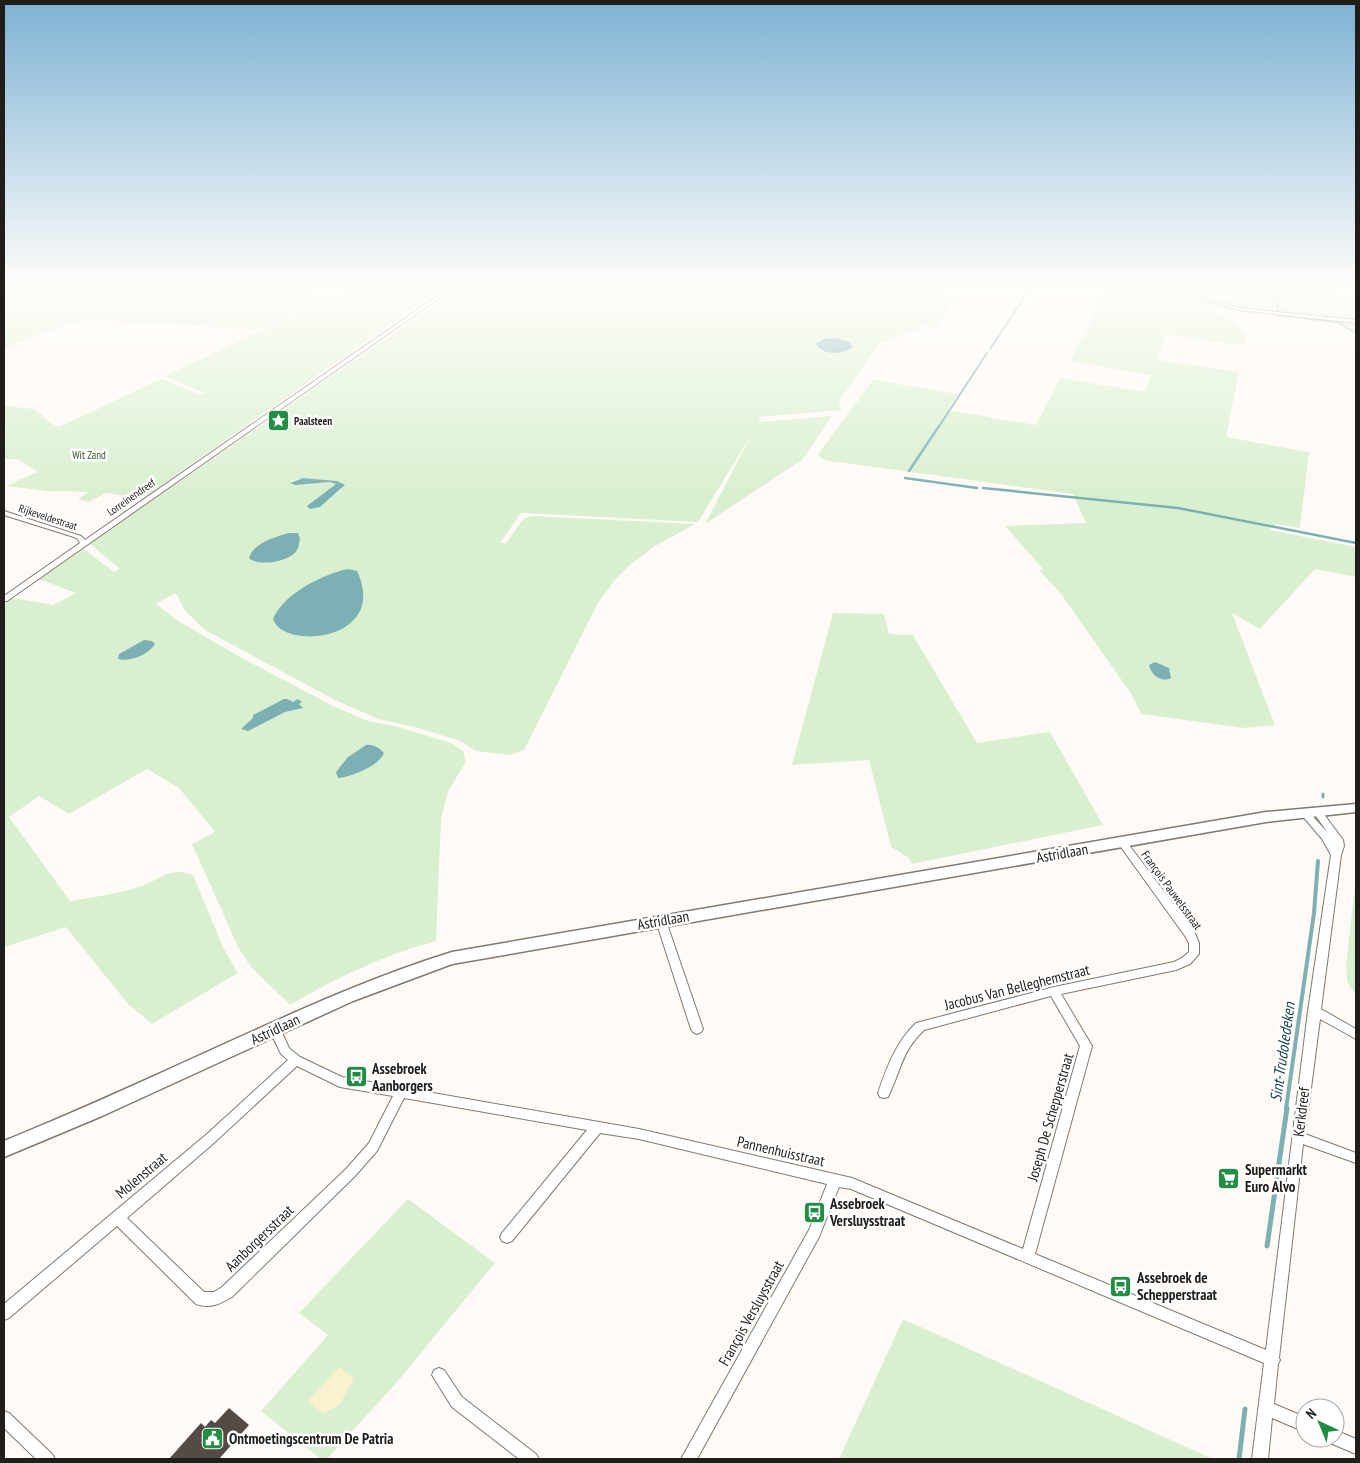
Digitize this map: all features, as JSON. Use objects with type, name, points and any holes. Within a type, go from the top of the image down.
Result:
[{"type":"main road","name":"Astridlaan","points":[[4,1150],[124,1098],[365,988],[452,958],[1266,817],[1356,808]]},
{"type":"street","name":"Lorreinendreef","points":[[4,599],[354,355]]},
{"type":"street","name":"Rijkeveldestraat","points":[[4,513],[79,537],[84,543]]},
{"type":"street","name":"Kerkdreef","points":[[1260,1459],[1298,1137],[1336,855],[1311,812]]},
{"type":"street","name":"François Pauwelsstraat","points":[[1123,843],[1190,934],[1194,942],[1194,954]]},
{"type":"street","points":[[660,921],[697,1029]]},
{"type":"street","name":"Jacobus Van Belleghemstraat","points":[[884,1093],[901,1049],[908,1036],[920,1026],[1054,992],[1176,966],[1186,962],[1194,954]]},
{"type":"street","name":"Joseph De Schepperstraat","points":[[1027,1258],[1086,1046],[1054,992]]},
{"type":"street","points":[[1314,1011],[1356,1034]]},
{"type":"street","name":"Pannenhuisstraat","points":[[275,1029],[285,1050],[296,1060],[340,1082],[639,1134],[852,1184],[1273,1360]]},
{"type":"street","name":"Molenstraat","points":[[4,1313],[211,1138],[296,1060]]},
{"type":"street","name":"Aanborgersstraat","points":[[117,1216],[201,1299],[215,1299],[227,1292],[351,1172],[373,1147],[401,1093]]},
{"type":"street","points":[[507,1237],[597,1127]]},
{"type":"street","points":[[1298,1137],[1356,1158]]},
{"type":"street","name":"François Versluysstraat","points":[[689,1459],[814,1233],[835,1181]]},
{"type":"street","points":[[439,1375],[457,1402],[531,1459]]},
{"type":"street","points":[[1267,1408],[1295,1421]]},
{"type":"street","points":[[4,1418],[47,1459]]},
{"type":"green space","name":"Wit Zand","points":[[209,355],[346,355],[146,496],[129,493],[124,496],[106,493],[89,502],[78,499],[89,492],[47,491],[7,486],[37,472],[18,459],[4,459],[4,406],[35,409],[52,424],[59,427],[161,379],[201,395],[205,393],[165,376]]},
{"type":"green space","points":[[362,355],[871,355],[839,401],[841,410],[760,417],[759,422],[832,416],[803,459],[705,524],[753,432],[698,522],[521,513],[500,543],[506,543],[524,518],[532,516],[695,524],[655,546],[631,564],[614,581],[598,603],[524,750],[510,755],[476,751],[460,741],[415,727],[378,719],[335,700],[205,630],[185,611],[176,593],[156,604],[180,622],[242,658],[333,706],[368,721],[395,726],[451,743],[463,751],[466,761],[448,792],[441,819],[436,941],[398,953],[361,968],[290,1005],[251,967],[238,947],[192,844],[215,832],[179,788],[147,769],[69,814],[39,796],[9,817],[70,901],[131,889],[171,873],[177,872],[193,875],[223,947],[238,973],[152,1024],[128,1004],[66,927],[4,947],[4,604],[13,598],[53,605],[76,593],[39,579],[84,549],[114,572],[120,569],[90,544]],"holes":[[[303,478],[337,481],[342,489],[327,501],[316,499],[336,484],[330,482],[292,484],[291,481]]]},
{"type":"green space","points":[[1073,355],[1159,355],[1157,360],[1239,372],[1226,437],[1309,452],[1300,528],[1276,524],[1269,530],[1356,547],[1356,577],[1315,569],[1260,629],[1232,613],[1275,725],[1244,728],[1141,714],[1132,695],[1061,594],[1039,570],[1043,569],[1005,526],[1086,523],[1073,494],[830,461],[822,459],[818,454],[873,380],[958,394],[948,410],[1036,425],[1060,378],[1144,392],[1151,375],[1070,361]]},
{"type":"green space","points":[[833,613],[884,614],[889,634],[913,635],[977,743],[1050,732],[1103,825],[912,864],[909,858],[891,847],[869,760],[792,765]]},
{"type":"green space","points":[[1356,878],[1356,995],[1347,982],[1346,965]]},
{"type":"green space","points":[[408,1199],[495,1263],[397,1382],[327,1459],[321,1459],[261,1411],[328,1335],[299,1313]]},
{"type":"green space","points":[[903,1319],[1213,1459],[839,1459]]},
{"type":"sand","points":[[339,1367],[354,1378],[340,1404],[323,1414],[308,1401]]},
{"type":"water","points":[[303,478],[337,481],[345,485],[320,507],[310,509],[307,506],[336,484],[330,482],[295,485],[290,483]]},
{"type":"water","points":[[289,533],[298,533],[300,539],[298,549],[288,558],[266,563],[253,561],[249,558],[255,548],[271,539]]},
{"type":"water","points":[[348,569],[357,571],[363,594],[359,613],[348,625],[331,633],[313,636],[295,635],[281,629],[273,619],[285,601],[305,586],[327,575]]},
{"type":"water","points":[[144,640],[152,641],[155,644],[139,657],[118,659],[119,654]]},
{"type":"water","points":[[1155,662],[1169,668],[1171,678],[1160,679],[1154,675],[1149,665]]},
{"type":"water","points":[[284,699],[293,702],[298,699],[302,702],[299,704],[303,708],[285,712],[248,731],[241,729],[253,718],[253,715]]},
{"type":"water","points":[[366,745],[380,749],[384,753],[381,758],[364,770],[350,776],[338,778],[336,772],[348,757]]},
{"type":"building","name":"Ontmoetingscentrum De Patria","points":[[229,1408],[249,1425],[219,1459],[169,1459],[201,1423],[205,1427],[211,1420],[215,1423]]},
{"type":"waterway","points":[[938,428],[986,355]]},
{"type":"waterway","points":[[909,471],[939,426]]},
{"type":"waterway","points":[[905,478],[977,488]]},
{"type":"waterway","points":[[983,488],[1178,508],[1356,543]]},
{"type":"waterway","name":"Sint-Trudoledeken","points":[[1286,1109],[1314,913],[1318,861]]},
{"type":"waterway","name":"Sint-Trudoledeken","points":[[1267,1246],[1287,1108]]},
{"type":"waterway","name":"Sint-Trudoledeken","points":[[1239,1459],[1245,1409]]},
{"type":"place","name":"Paalsteen","points":[[278,421]]},
{"type":"place","name":"Assebroek Aanborgers","points":[[356,1077]]},
{"type":"place","name":"Supermarkt Euro Alvo","points":[[1229,1178]]},
{"type":"place","name":"Assebroek Versluysstraat","points":[[814,1212]]},
{"type":"place","name":"Assebroek de Schepperstraat","points":[[1121,1286]]},
{"type":"place","name":"Ontmoetingscentrum De Patria","points":[[213,1438]]}]
